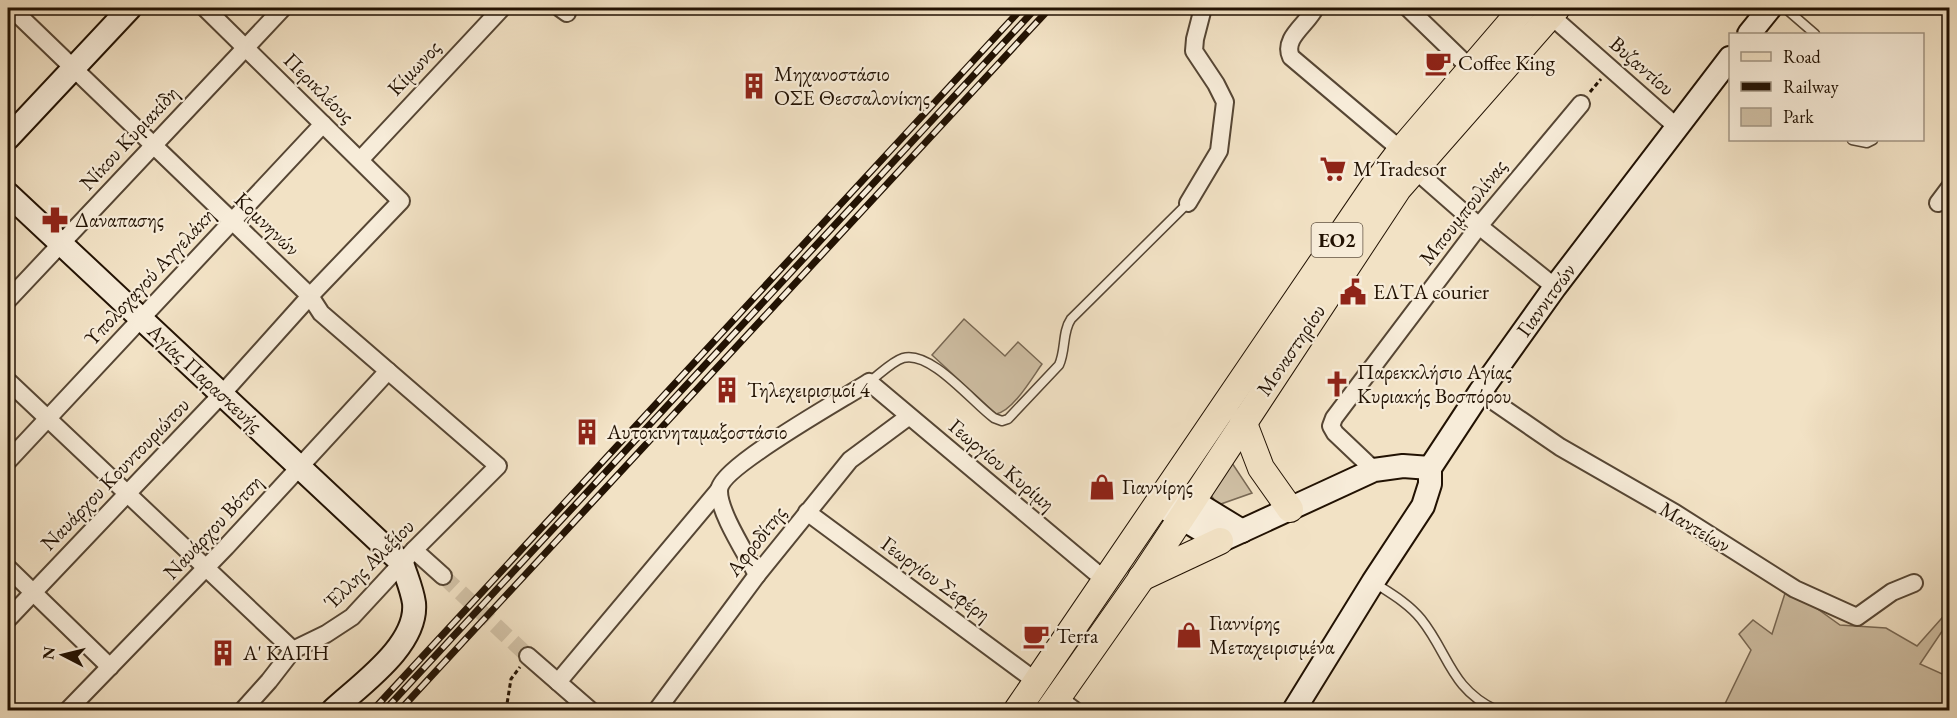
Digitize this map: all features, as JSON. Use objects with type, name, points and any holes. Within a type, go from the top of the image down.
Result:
[{"type":"main road","name":"Μοναστηρίου","points":[[1017,711],[1106,581],[1243,421],[1398,189],[1407,159],[1470,68],[1522,8]]},
{"type":"main road","name":"Μοναστηρίου","points":[[1060,706],[1141,579],[1175,502],[1376,183],[1407,159],[1554,11]]},
{"type":"main road","points":[[1243,421],[1261,468],[1290,509]]},
{"type":"main road","points":[[1141,579],[1231,536]]},
{"type":"street","name":"Κομνηνών","points":[[11,8],[310,296],[321,312],[498,466]]},
{"type":"street","points":[[8,138],[130,8]]},
{"type":"street","name":"Περικλέους","points":[[205,8],[401,201]]},
{"type":"street","name":"Νίκου Κυριακίδη","points":[[8,300],[284,8]]},
{"type":"street","name":"Κίμωνος","points":[[360,160],[502,8]]},
{"type":"street","points":[[1188,203],[1219,151],[1225,102],[1194,51],[1203,8]]},
{"type":"street","points":[[1315,8],[1310,18],[1290,41],[1288,50],[1294,60],[1479,226],[1555,287]]},
{"type":"street","points":[[1408,8],[1470,68]]},
{"type":"street","points":[[1750,33],[1770,8]]},
{"type":"street","name":"Βυζαντίου","points":[[1554,11],[1610,68],[1677,127]]},
{"type":"street","name":"Γιαννιτσών","points":[[1294,711],[1373,582],[1423,506],[1430,484],[1430,468],[1480,392],[1555,287],[1729,61]]},
{"type":"street","name":"Μπουμπουλίνας","points":[[1352,473],[1331,426],[1332,421],[1479,226],[1581,104]]},
{"type":"street","name":"Υπολοχαγού Αγγελάκη","points":[[8,461],[323,123]]},
{"type":"street","points":[[1938,203],[1950,187]]},
{"type":"street","name":"Αγίας Παρασκευής","points":[[8,194],[300,467],[408,556]]},
{"type":"street","name":"Ναυάρχου Κουντουριώτου","points":[[8,619],[128,494],[310,296],[401,201]]},
{"type":"street","name":"Ναυάρχου Βότση","points":[[68,711],[226,547],[388,371]]},
{"type":"street","points":[[8,381],[293,650]]},
{"type":"street","points":[[558,682],[719,490],[725,478],[750,456],[869,382]]},
{"type":"street","name":"Γεωργίου Κυρίμη","points":[[869,382],[1106,581]]},
{"type":"street","name":"Μαντείων","points":[[1480,392],[1560,447],[1675,513],[1795,588],[1857,617],[1892,592],[1914,583]]},
{"type":"street","name":"Αφροδίτης","points":[[657,711],[758,575],[850,460],[908,417]]},
{"type":"street","name":"Έλλης Αλεξίου","points":[[243,711],[293,650],[344,623],[498,466]]},
{"type":"street","points":[[1175,502],[1231,536],[1290,509],[1352,473],[1403,466],[1430,468]]},
{"type":"street","points":[[719,490],[726,515],[758,575]]},
{"type":"street","name":"Γεωργίου Σεφέρη","points":[[807,512],[1037,682]]},
{"type":"street","points":[[408,556],[443,576]]},
{"type":"street","points":[[333,711],[400,648],[408,634],[414,615],[414,603],[408,556]]},
{"type":"street","points":[[8,568],[110,667]]},
{"type":"street","points":[[528,656],[590,711]]},
{"type":"lane","points":[[1785,8],[1814,33]]},
{"type":"lane","points":[[1800,33],[1803,24]]},
{"type":"lane","points":[[869,382],[902,359],[913,358],[926,362],[941,372],[994,418],[1002,421],[1008,419],[1059,365],[1066,327],[1071,319],[1188,203]]},
{"type":"lane","points":[[1328,486],[1329,480],[1352,473]]},
{"type":"lane","points":[[1373,582],[1414,611],[1433,636],[1448,665],[1465,689],[1496,711]]},
{"type":"path","points":[[1581,104],[1610,68]]},
{"type":"path","points":[[506,711],[511,679],[528,656]]},
{"type":"green space","points":[[964,319],[1005,356],[1018,342],[1042,364],[1015,401],[1002,412],[996,414],[932,355]]},
{"type":"green space","points":[[1230,460],[1252,493],[1218,505],[1210,494]]},
{"type":"green space","points":[[1787,587],[1840,625],[1886,628],[1917,646],[1949,610],[1949,621],[1920,664],[1949,677],[1949,710],[1722,710],[1751,650],[1739,634],[1753,620],[1772,634]]},
{"type":"tunnel","points":[[443,576],[528,656]]},
{"type":"railway","points":[[373,710],[1022,8]]},
{"type":"railway","points":[[385,710],[1036,8]]},
{"type":"railway","points":[[400,710],[1050,8]]},
{"type":"place","name":"Coffee King","points":[[1438,63]]},
{"type":"place","name":"Μηχανοστάσιο ΟΣΕ Θεσσαλονίκης","points":[[754,86]]},
{"type":"place","name":"M Tradesor","points":[[1333,169]]},
{"type":"place","name":"Δαναπασης","points":[[55,220]]},
{"type":"place","name":"ΕΛΤΑ courier","points":[[1353,292]]},
{"type":"place","name":"Παρεκκλήσιο Αγίας Κυριακής Βοσπόρου","points":[[1337,384]]},
{"type":"place","name":"Τηλεχειρισμοί 4","points":[[727,390]]},
{"type":"place","name":"Αυτοκινηταμαξοστάσιο","points":[[587,432]]},
{"type":"place","name":"Γιαννίρης","points":[[1102,487]]},
{"type":"place","name":"Γιαννίρης Μεταχειρισμένα","points":[[1189,635]]},
{"type":"place","name":"Terra","points":[[1036,636]]},
{"type":"place","name":"Α' ΚΑΠΗ","points":[[223,653]]}]
